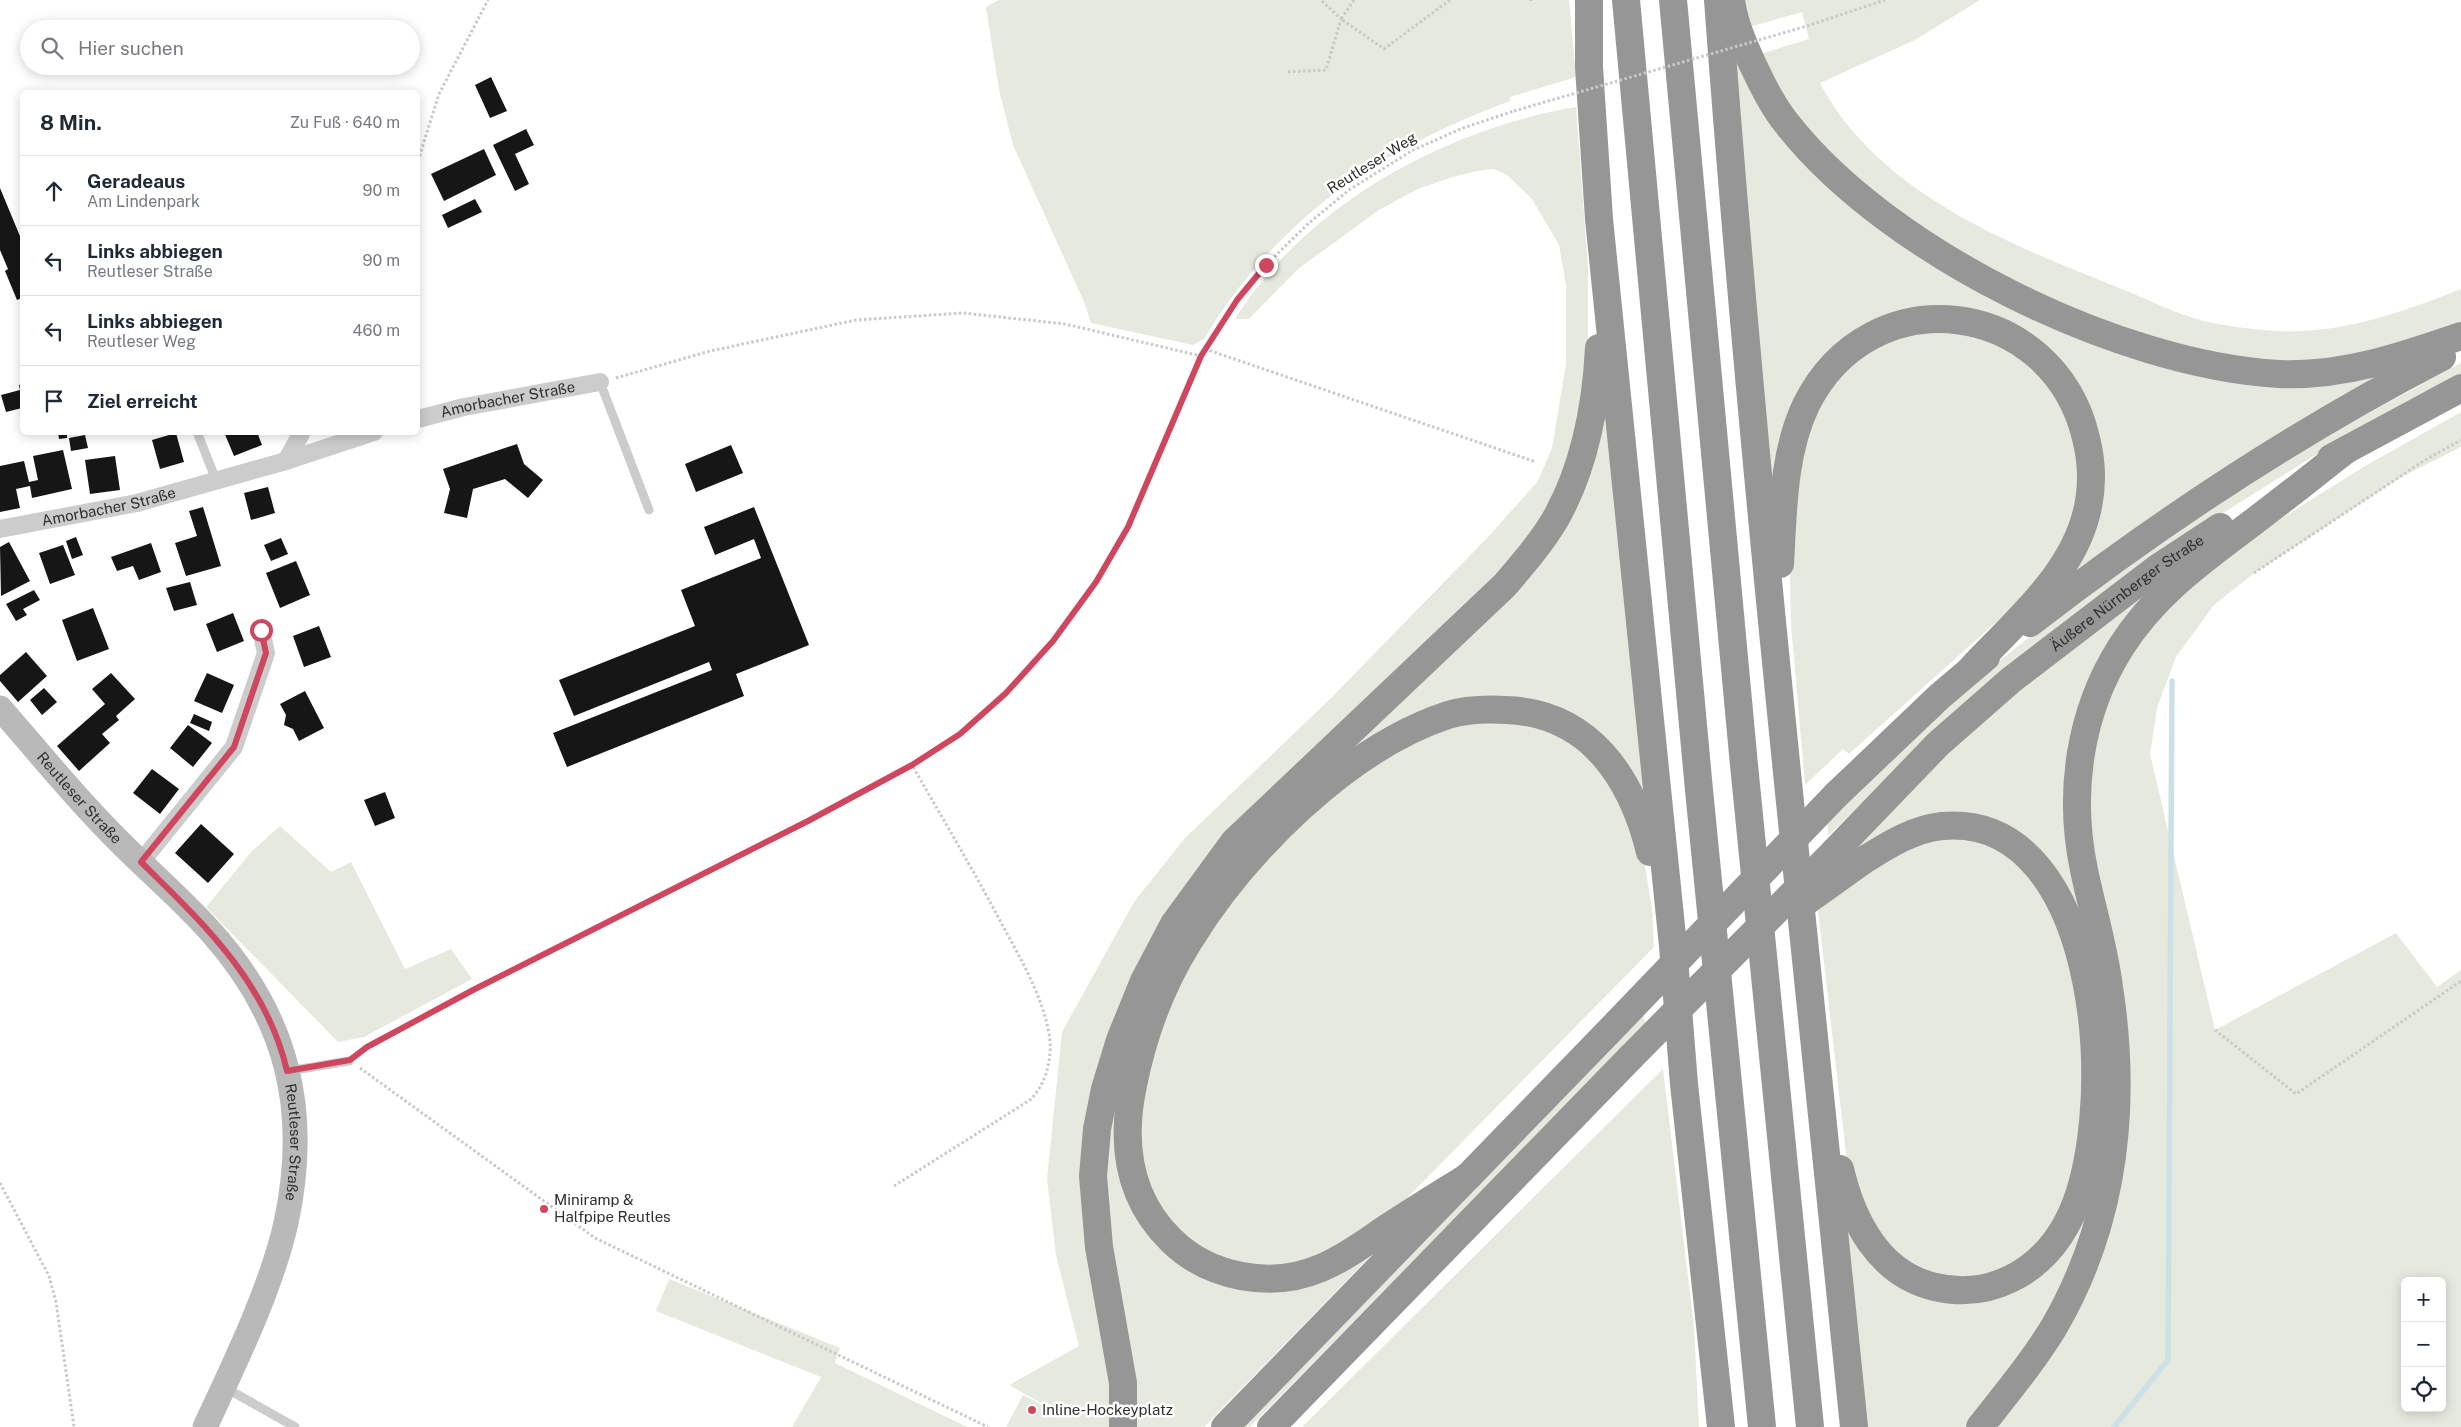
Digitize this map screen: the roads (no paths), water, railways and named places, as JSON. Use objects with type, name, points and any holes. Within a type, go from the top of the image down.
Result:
[{"type":"highway","points":[[1589,0],[1589,67],[1599,219],[1673,946],[1684,1084],[1721,1427]]},
{"type":"highway","points":[[1626,0],[1698,780],[1762,1427]]},
{"type":"highway","points":[[1673,0],[1744,765],[1810,1427]]},
{"type":"highway","points":[[1718,0],[1731,183],[1774,648],[1854,1427]]},
{"type":"highway","points":[[1732,0],[1741,39],[1762,84],[1787,124],[1821,162],[1863,200],[1915,239],[1976,275],[2033,305],[2099,332],[2165,354],[2226,368],[2278,374],[2320,373],[2373,364],[2461,336]]},
{"type":"highway","points":[[1122,1427],[1123,1383],[1098,1247],[1093,1176],[1101,1107],[1131,1010],[1157,953],[1174,924],[1234,842],[1505,585],[1529,556],[1555,519],[1579,466],[1593,406],[1599,350],[1599,219]]},
{"type":"highway","points":[[1225,1427],[1836,795],[1972,668],[2038,596],[2065,562],[2084,522],[2089,504],[2091,469],[2084,427],[2075,406],[2056,376],[2042,361],[2026,348],[1994,329],[1973,323],[1932,318],[1906,322],[1880,331],[1856,345],[1838,360],[1822,379],[1806,406],[1790,459],[1785,492],[1774,648]]},
{"type":"highway","points":[[1972,668],[2116,558],[2179,514],[2400,378],[2461,347]]},
{"type":"highway","name":"Äußere Nürnberger Straße","points":[[1723,965],[1938,744],[2012,680],[2156,569],[2260,500],[2346,450],[2461,388]]},
{"type":"highway","points":[[1980,1427],[2026,1370],[2064,1307],[2087,1258],[2097,1230],[2106,1200],[2113,1156],[2117,1081],[2110,987],[2083,867],[2078,832],[2080,750],[2090,713],[2105,676],[2121,647],[2156,600],[2190,570],[2346,450]]},
{"type":"highway","points":[[1469,1176],[1344,1257],[1322,1268],[1295,1276],[1257,1278],[1237,1276],[1219,1270],[1200,1262],[1174,1243],[1155,1222],[1135,1188],[1129,1167],[1126,1119],[1137,1064],[1156,1008],[1187,943],[1210,909],[1234,880],[1282,826],[1307,803],[1343,773],[1395,739],[1450,715],[1472,710],[1514,710],[1534,714],[1564,724],[1584,736],[1600,751],[1622,778],[1644,826],[1673,946]]},
{"type":"highway","points":[[1271,1427],[1386,1306],[1723,965],[1786,916],[1861,862],[1882,849],[1926,829],[1941,826],[1968,827],[1999,837],[2023,851],[2040,869],[2057,894],[2069,920],[2082,965],[2092,1018],[2094,1084],[2093,1118],[2086,1167],[2072,1213],[2061,1234],[2035,1266],[1994,1286],[1963,1290],[1950,1290],[1918,1282],[1900,1272],[1874,1247],[1854,1214],[1841,1176],[1819,1078]]},
{"type":"highway","points":[[1292,1427],[1386,1306]]},
{"type":"highway","points":[[1709,1312],[1710,1427]]},
{"type":"street","name":"Amorbacher Straße","points":[[420,418],[464,407],[600,382]]},
{"type":"street","points":[[286,461],[300,435]]},
{"type":"street","name":"Amorbacher Straße","points":[[0,529],[137,503],[286,461],[365,435]]},
{"type":"street","points":[[141,862],[234,747],[266,653],[261,630]]},
{"type":"street","name":"Reutleser Straße","points":[[0,708],[100,822],[210,931],[242,971],[256,993],[277,1036],[287,1071],[294,1112],[294,1153],[293,1176],[285,1225],[266,1285],[224,1387],[205,1427]]},
{"type":"lane","points":[[600,382],[649,510]]},
{"type":"lane","points":[[198,435],[216,480]]},
{"type":"lane","points":[[287,1071],[350,1060]]},
{"type":"lane","points":[[224,1387],[295,1427]]},
{"type":"waterway","points":[[2114,1427],[2168,1360],[2172,681]]},
{"type":"place","name":"Miniramp & Halfpipe Reutles","points":[[544,1209]]},
{"type":"place","name":"Inline-Hockeyplatz","points":[[1032,1410]]}]
